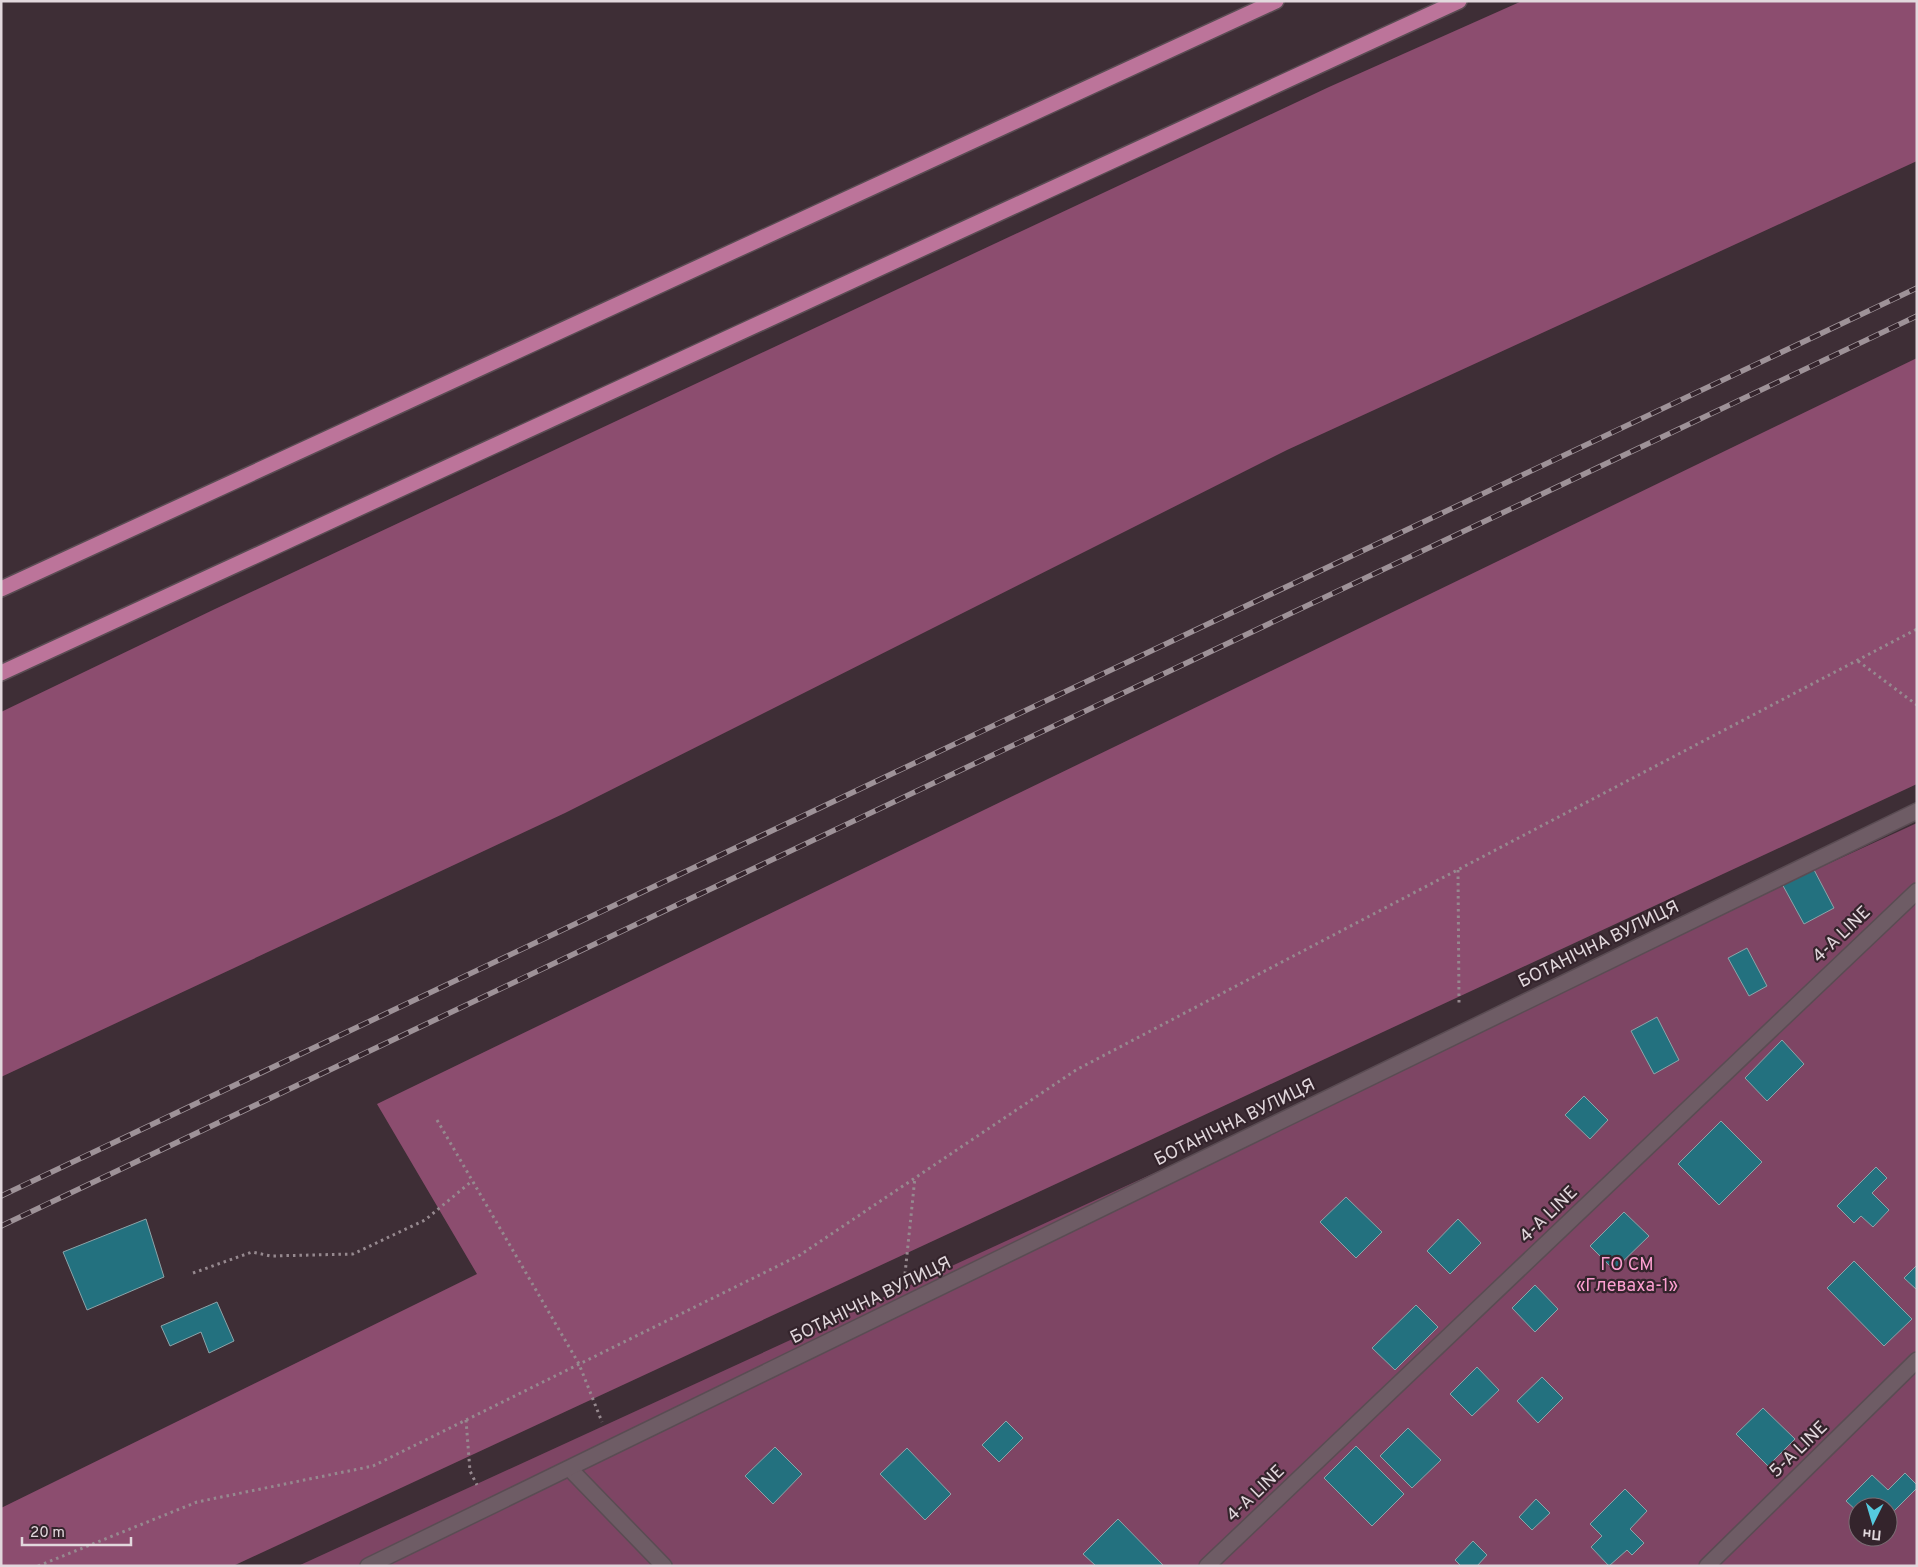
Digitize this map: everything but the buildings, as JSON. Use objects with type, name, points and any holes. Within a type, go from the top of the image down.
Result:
[{"type":"highway","points":[[1,589],[1276,1]]},
{"type":"highway","points":[[1,672],[1459,1]]},
{"type":"street","name":"БОТАНІЧНА ВУЛИЦЯ","points":[[368,1566],[1917,811]]},
{"type":"street","name":"4-A LINE","points":[[1207,1566],[1917,890]]},
{"type":"street","name":"5-A LINE","points":[[1706,1566],[1917,1360]]},
{"type":"street","points":[[570,1469],[664,1566]]},
{"type":"path","points":[[38,1566],[197,1502],[373,1466],[800,1255],[1076,1070],[1917,629]]},
{"type":"path","points":[[1858,661],[1917,705]]},
{"type":"path","points":[[1458,870],[1459,1005]]},
{"type":"path","points":[[437,1120],[579,1364],[612,1448]]},
{"type":"path","points":[[901,1307],[915,1177]]},
{"type":"path","points":[[193,1273],[252,1252],[271,1256],[353,1254],[425,1220],[472,1181]]},
{"type":"path","points":[[466,1420],[470,1471],[488,1508]]},
{"type":"green space","name":"ГО СМ «Глеваха-1»","points":[[1917,823],[1917,1566],[298,1566]]},
{"type":"shaded area","points":[[1522,1],[1917,1],[1917,161],[1287,450],[565,813],[1,1077],[1,712],[215,609],[1329,87]]},
{"type":"shaded area","points":[[1917,358],[1917,784],[233,1566],[1,1566],[1,1508],[477,1274],[377,1104]]},
{"type":"railway","points":[[1,1196],[1917,288]]},
{"type":"railway","points":[[1,1226],[1917,316]]}]
